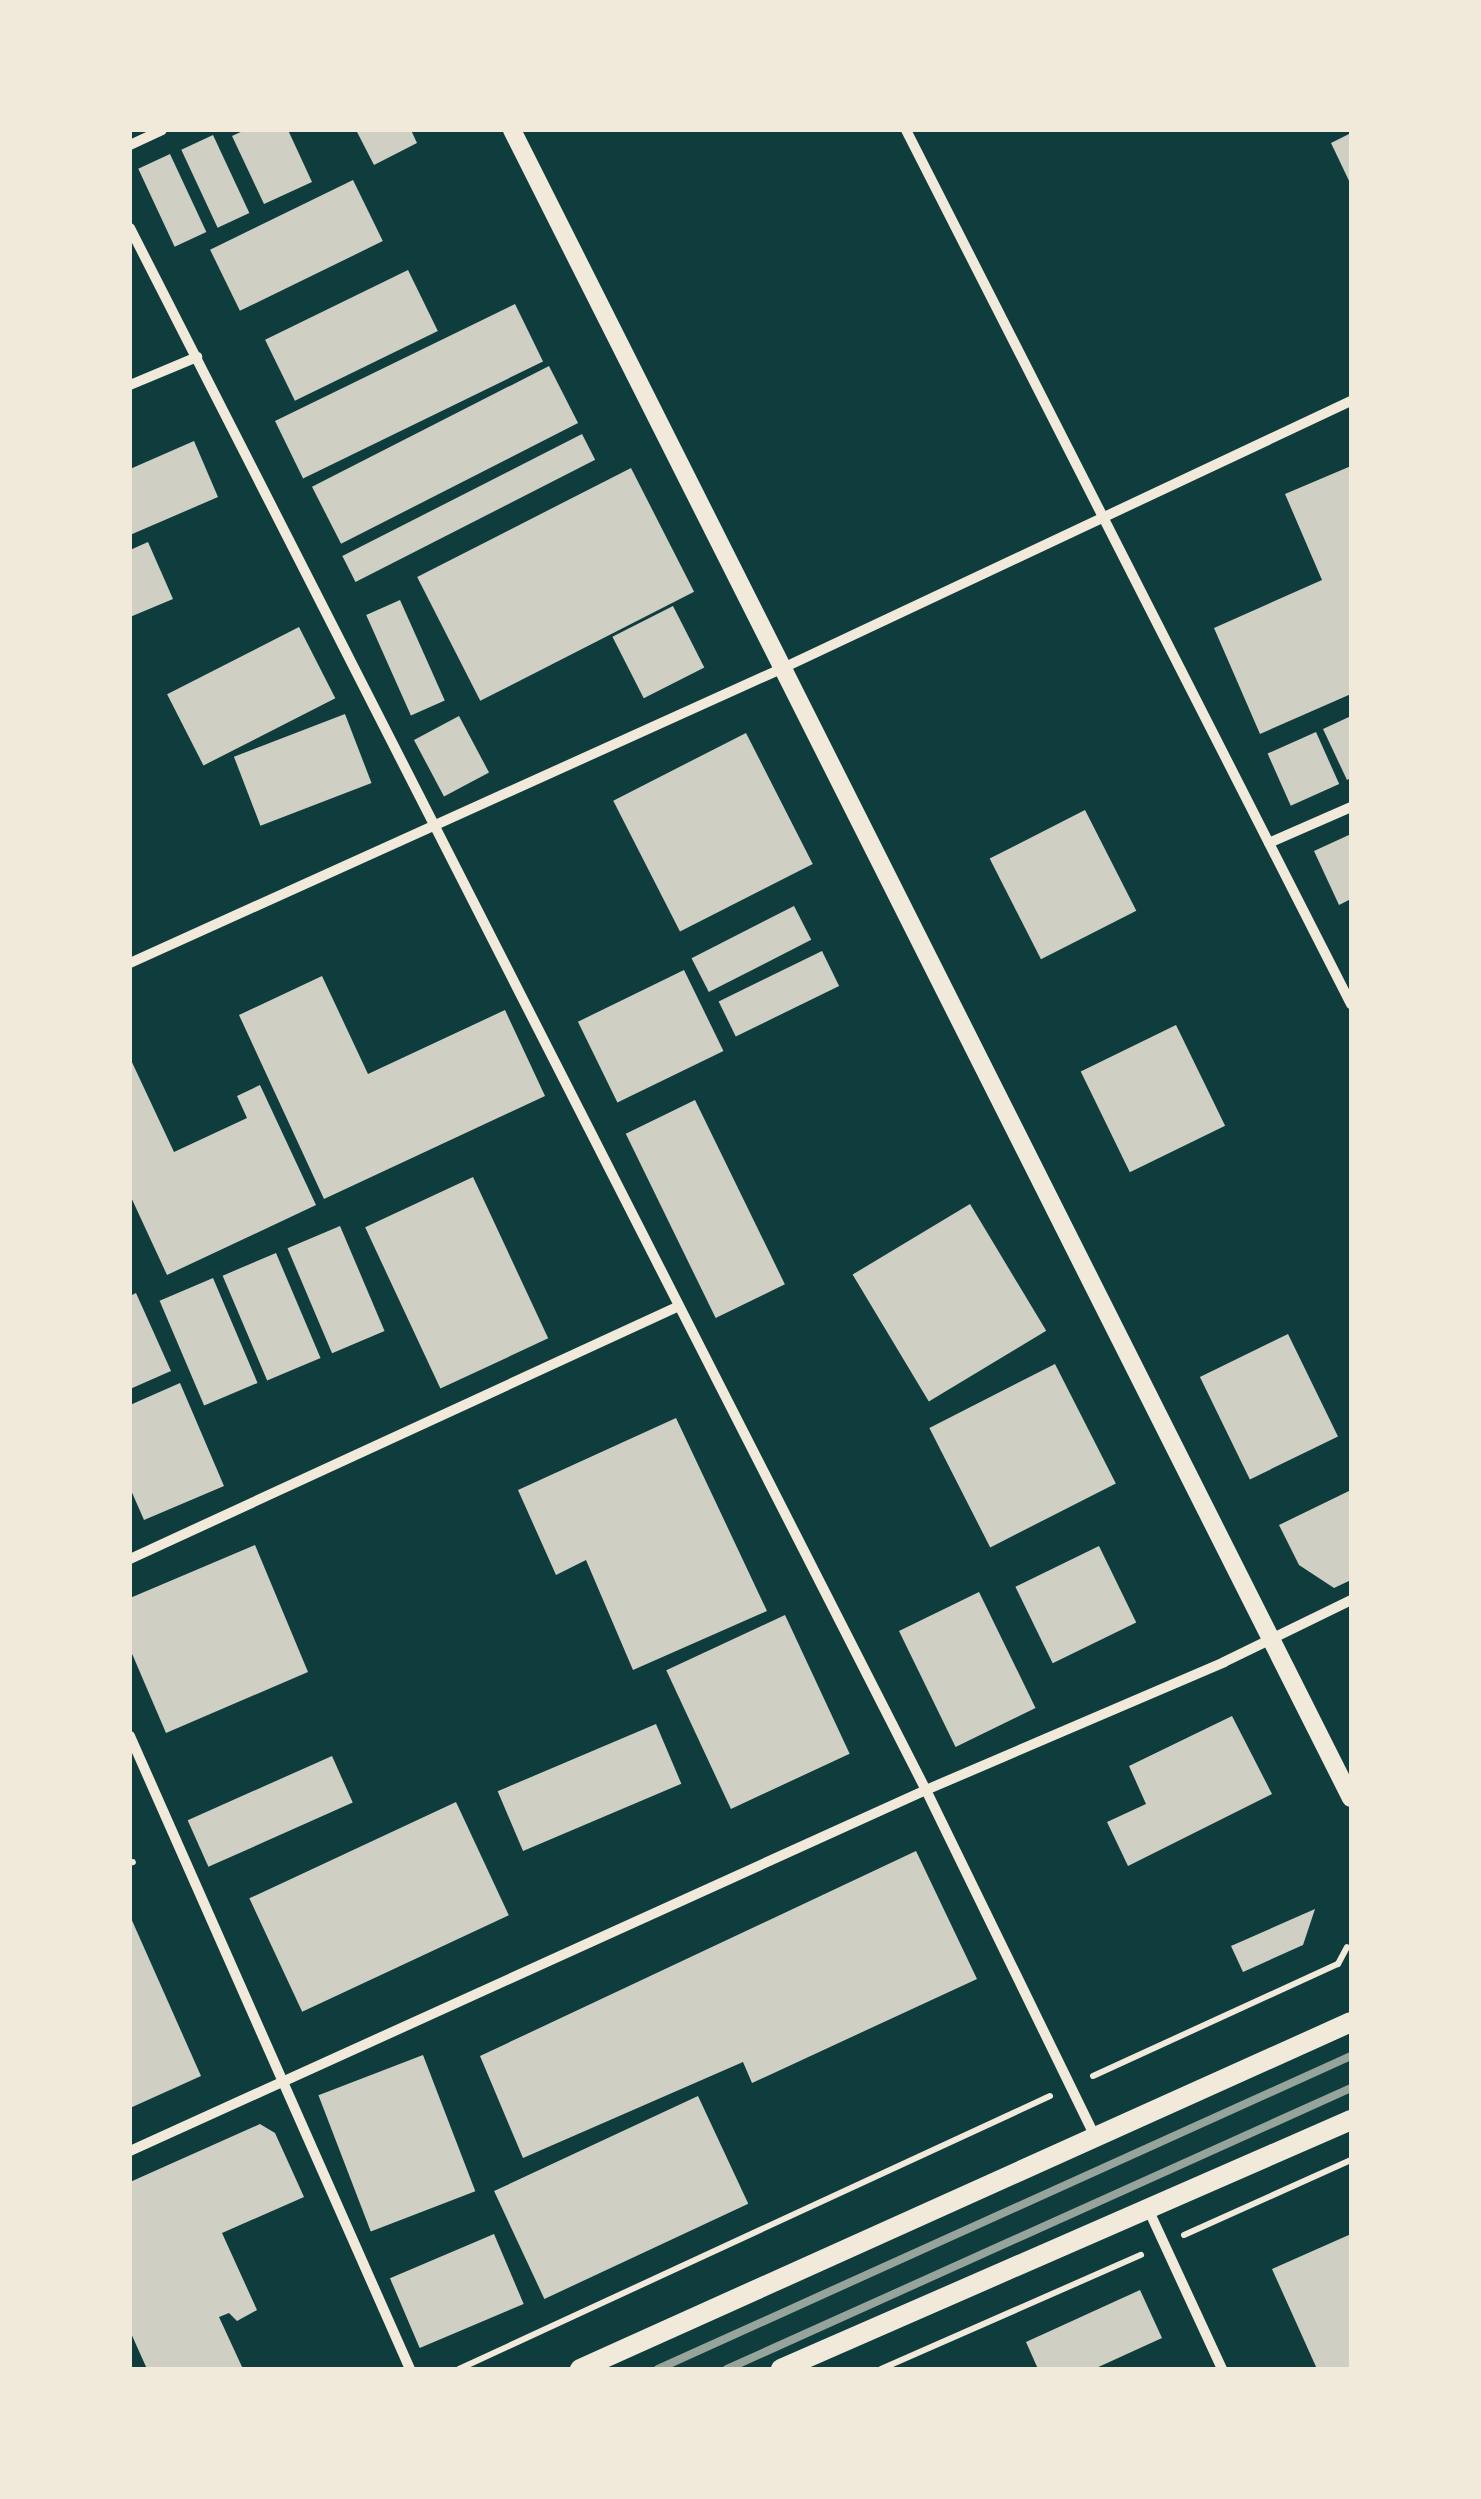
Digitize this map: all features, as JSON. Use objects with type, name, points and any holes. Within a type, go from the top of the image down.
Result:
[{"type":"main road","points":[[580,2369],[1351,2022]]},
{"type":"main road","points":[[781,2369],[1351,2120]]},
{"type":"street","points":[[130,146],[162,130]]},
{"type":"street","points":[[512,130],[1351,1798]]},
{"type":"street","points":[[906,130],[1351,1004]]},
{"type":"street","points":[[130,228],[926,1790],[1095,2137]]},
{"type":"street","points":[[130,385],[196,357]]},
{"type":"street","points":[[130,964],[784,668],[1102,514],[1351,402]]},
{"type":"street","points":[[1269,843],[1351,808]]},
{"type":"street","points":[[130,1559],[679,1306]]},
{"type":"street","points":[[130,2151],[1351,1600]]},
{"type":"street","points":[[130,1736],[410,2369]]},
{"type":"street","points":[[1148,2211],[1222,2369]]},
{"type":"path","points":[[459,2369],[1338,1964],[1347,1946]]},
{"type":"path","points":[[881,2369],[1351,2160]]},
{"type":"building","points":[[245,130],[288,130],[312,182],[264,204],[232,136]]},
{"type":"building","points":[[356,130],[411,130],[417,143],[374,165]]},
{"type":"building","points":[[1351,133],[1351,185],[1331,143]]},
{"type":"building","points":[[213,135],[249,213],[218,228],[181,150]]},
{"type":"building","points":[[170,154],[206,232],[175,247],[138,169]]},
{"type":"building","points":[[353,180],[383,241],[240,311],[210,250]]},
{"type":"building","points":[[408,270],[438,331],[295,401],[265,340]]},
{"type":"building","points":[[515,304],[543,362],[303,479],[275,421]]},
{"type":"building","points":[[549,366],[578,423],[341,544],[312,487]]},
{"type":"building","points":[[582,434],[595,460],[355,582],[342,556]]},
{"type":"building","points":[[194,441],[218,497],[130,535],[130,469]]},
{"type":"building","points":[[1351,466],[1351,694],[1260,734],[1214,628],[1322,580],[1285,494]]},
{"type":"building","points":[[631,468],[694,592],[480,701],[417,577]]},
{"type":"building","points":[[148,542],[173,599],[130,617],[130,550]]},
{"type":"building","points":[[400,600],[445,700],[411,716],[366,615]]},
{"type":"building","points":[[673,606],[704,667],[644,698],[612,637]]},
{"type":"building","points":[[299,627],[335,698],[203,765],[167,694]]},
{"type":"building","points":[[345,714],[372,783],[260,826],[234,757]]},
{"type":"building","points":[[459,716],[489,773],[444,796],[414,740]]},
{"type":"building","points":[[1351,716],[1351,778],[1347,780],[1323,729]]},
{"type":"building","points":[[1316,732],[1339,784],[1291,806],[1268,754]]},
{"type":"building","points":[[746,733],[813,864],[680,932],[613,801]]},
{"type":"building","points":[[1085,810],[1136,911],[1041,959],[990,859]]},
{"type":"building","points":[[1351,834],[1351,899],[1339,905],[1314,851]]},
{"type":"building","points":[[794,906],[811,940],[709,992],[692,958]]},
{"type":"building","points":[[822,951],[839,986],[736,1036],[719,1001]]},
{"type":"building","points":[[684,970],[723,1051],[617,1103],[578,1022]]},
{"type":"building","points":[[322,976],[368,1074],[505,1010],[545,1096],[324,1199],[239,1015]]},
{"type":"building","points":[[1176,1025],[1225,1126],[1130,1172],[1081,1071]]},
{"type":"building","points":[[130,1058],[174,1152],[247,1118],[237,1096],[260,1085],[316,1205],[167,1275],[130,1195]]},
{"type":"building","points":[[695,1100],[785,1284],[716,1318],[626,1134]]},
{"type":"building","points":[[473,1177],[548,1338],[440,1389],[365,1227]]},
{"type":"building","points":[[970,1204],[1046,1331],[929,1401],[853,1275]]},
{"type":"building","points":[[340,1226],[385,1331],[332,1353],[288,1248]]},
{"type":"building","points":[[276,1253],[321,1358],[267,1381],[223,1276]]},
{"type":"building","points":[[213,1278],[258,1383],[204,1406],[160,1301]]},
{"type":"building","points":[[136,1293],[171,1371],[130,1389],[130,1296]]},
{"type":"building","points":[[1288,1334],[1338,1436],[1250,1479],[1200,1377]]},
{"type":"building","points":[[1055,1364],[1116,1483],[990,1547],[929,1428]]},
{"type":"building","points":[[180,1383],[224,1486],[144,1520],[130,1488],[130,1405]]},
{"type":"building","points":[[676,1418],[767,1611],[633,1670],[586,1560],[556,1575],[518,1490]]},
{"type":"building","points":[[1351,1490],[1351,1580],[1334,1588],[1299,1565],[1279,1525]]},
{"type":"building","points":[[255,1545],[308,1672],[166,1733],[130,1649],[130,1598]]},
{"type":"building","points":[[1099,1546],[1136,1622],[1053,1663],[1015,1587]]},
{"type":"building","points":[[979,1592],[1036,1708],[956,1747],[899,1631]]},
{"type":"building","points":[[785,1615],[850,1754],[731,1809],[666,1670]]},
{"type":"building","points":[[1232,1716],[1272,1794],[1128,1866],[1107,1822],[1146,1804],[1129,1766]]},
{"type":"building","points":[[656,1724],[681,1784],[523,1851],[498,1791]]},
{"type":"building","points":[[332,1756],[353,1803],[208,1867],[188,1820]]},
{"type":"building","points":[[456,1802],[509,1915],[302,2012],[249,1898]]},
{"type":"building","points":[[916,1851],[977,1979],[752,2083],[743,2062],[523,2158],[480,2056]]},
{"type":"building","points":[[1315,1909],[1303,1945],[1243,1972],[1231,1946]]},
{"type":"building","points":[[130,1916],[201,2076],[130,2108]]},
{"type":"building","points":[[423,2055],[475,2191],[371,2231],[318,2095]]},
{"type":"building","points":[[698,2096],[748,2204],[544,2299],[494,2191]]},
{"type":"building","points":[[260,2124],[275,2133],[304,2197],[222,2233],[257,2310],[237,2321],[229,2313],[219,2317],[243,2369],[147,2369],[130,2331],[130,2182]]},
{"type":"building","points":[[494,2234],[524,2304],[420,2348],[390,2278]]},
{"type":"building","points":[[1351,2234],[1351,2369],[1317,2369],[1272,2269]]},
{"type":"building","points":[[1140,2290],[1162,2338],[1094,2369],[1038,2369],[1026,2342]]},
{"type":"railway","points":[[658,2369],[1351,2056]]},
{"type":"railway","points":[[727,2369],[1351,2088]]}]
